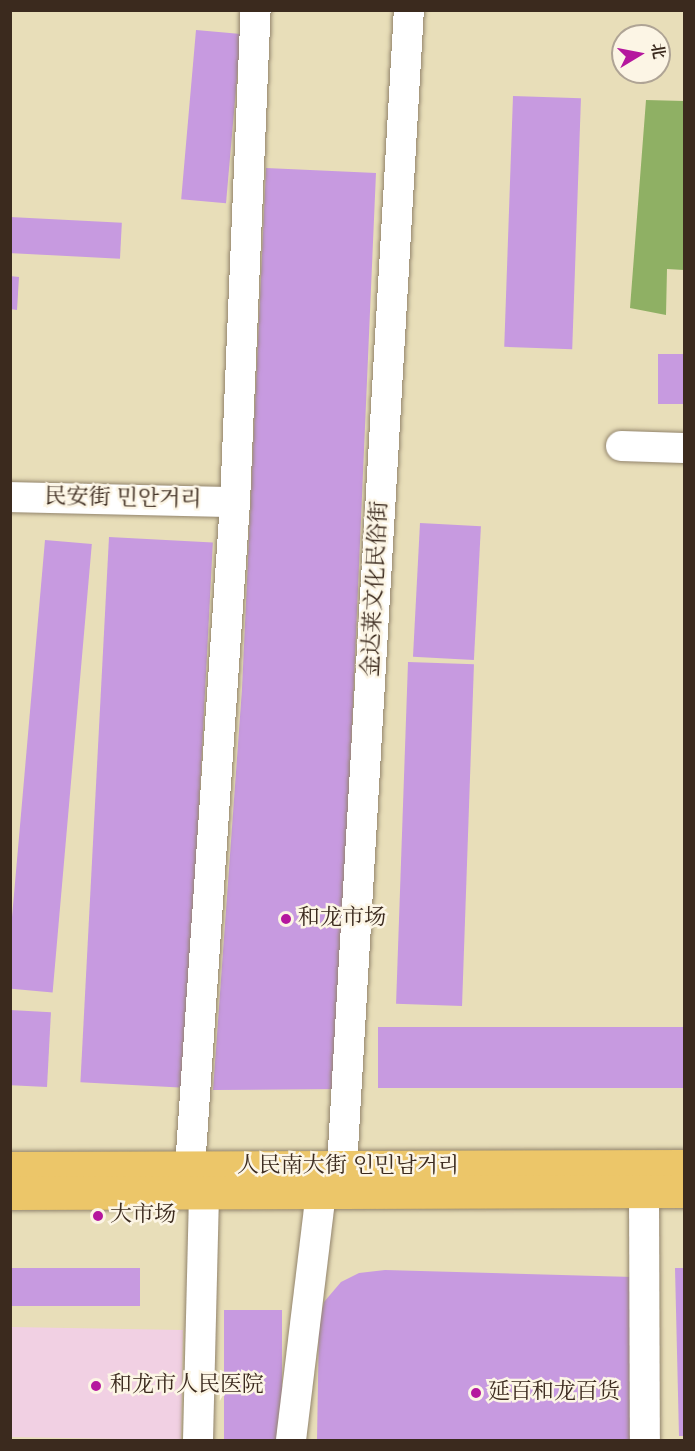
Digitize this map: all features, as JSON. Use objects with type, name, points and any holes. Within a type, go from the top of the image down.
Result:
[{"type":"main road","name":"人民南大街 인민남거리","points":[[10,1193],[342,1167],[684,1166]]},
{"type":"main road","name":"人民南大街 인민남거리","points":[[10,1168],[197,1180],[321,1192],[684,1191]]},
{"type":"street","points":[[198,1440],[197,1180],[235,502],[256,10]]},
{"type":"street","name":"金达莱文化民俗街","points":[[342,1167],[409,10]]},
{"type":"street","points":[[621,446],[684,448]]},
{"type":"street","name":"民安街 민안거리","points":[[10,497],[235,502]]},
{"type":"street","points":[[644,1191],[645,1440]]},
{"type":"street","points":[[291,1440],[321,1192]]},
{"type":"shaded area","name":"和龙市人民医院","points":[[11,1327],[183,1330],[181,1440],[10,1437]]},
{"type":"green space","points":[[646,100],[684,101],[684,270],[667,269],[666,315],[630,308]]},
{"type":"building","points":[[196,30],[241,34],[226,203],[181,199]]},
{"type":"building","points":[[513,96],[581,98],[572,349],[504,347]]},
{"type":"building","points":[[266,168],[376,173],[351,750],[342,1089],[213,1090],[242,689]]},
{"type":"building","points":[[10,217],[122,223],[120,259],[10,253]]},
{"type":"building","points":[[10,276],[19,277],[17,310],[10,309]]},
{"type":"building","points":[[658,354],[684,354],[684,404],[658,404]]},
{"type":"building","points":[[420,523],[481,526],[474,660],[413,657]]},
{"type":"building","points":[[109,537],[213,542],[184,1088],[80,1082]]},
{"type":"building","points":[[45,540],[92,544],[53,992],[10,989],[10,940]]},
{"type":"building","points":[[408,662],[474,664],[462,1006],[396,1004]]},
{"type":"building","points":[[10,1010],[51,1012],[47,1087],[10,1085]]},
{"type":"building","points":[[378,1027],[684,1027],[684,1088],[378,1088]]},
{"type":"building","points":[[10,1268],[140,1268],[140,1306],[10,1306]]},
{"type":"building","points":[[675,1268],[684,1268],[684,1436],[679,1436]]},
{"type":"building","name":"延百和龙百货","points":[[385,1270],[633,1277],[633,1440],[317,1440],[319,1322],[324,1302],[341,1282],[359,1273]]},
{"type":"building","points":[[224,1310],[282,1310],[282,1440],[224,1440]]},
{"type":"place","name":"和龙市场","points":[[286,919]]},
{"type":"place","name":"大市场","points":[[98,1216]]},
{"type":"place","name":"和龙市人民医院","points":[[96,1386]]},
{"type":"place","name":"延百和龙百货","points":[[476,1393]]}]
